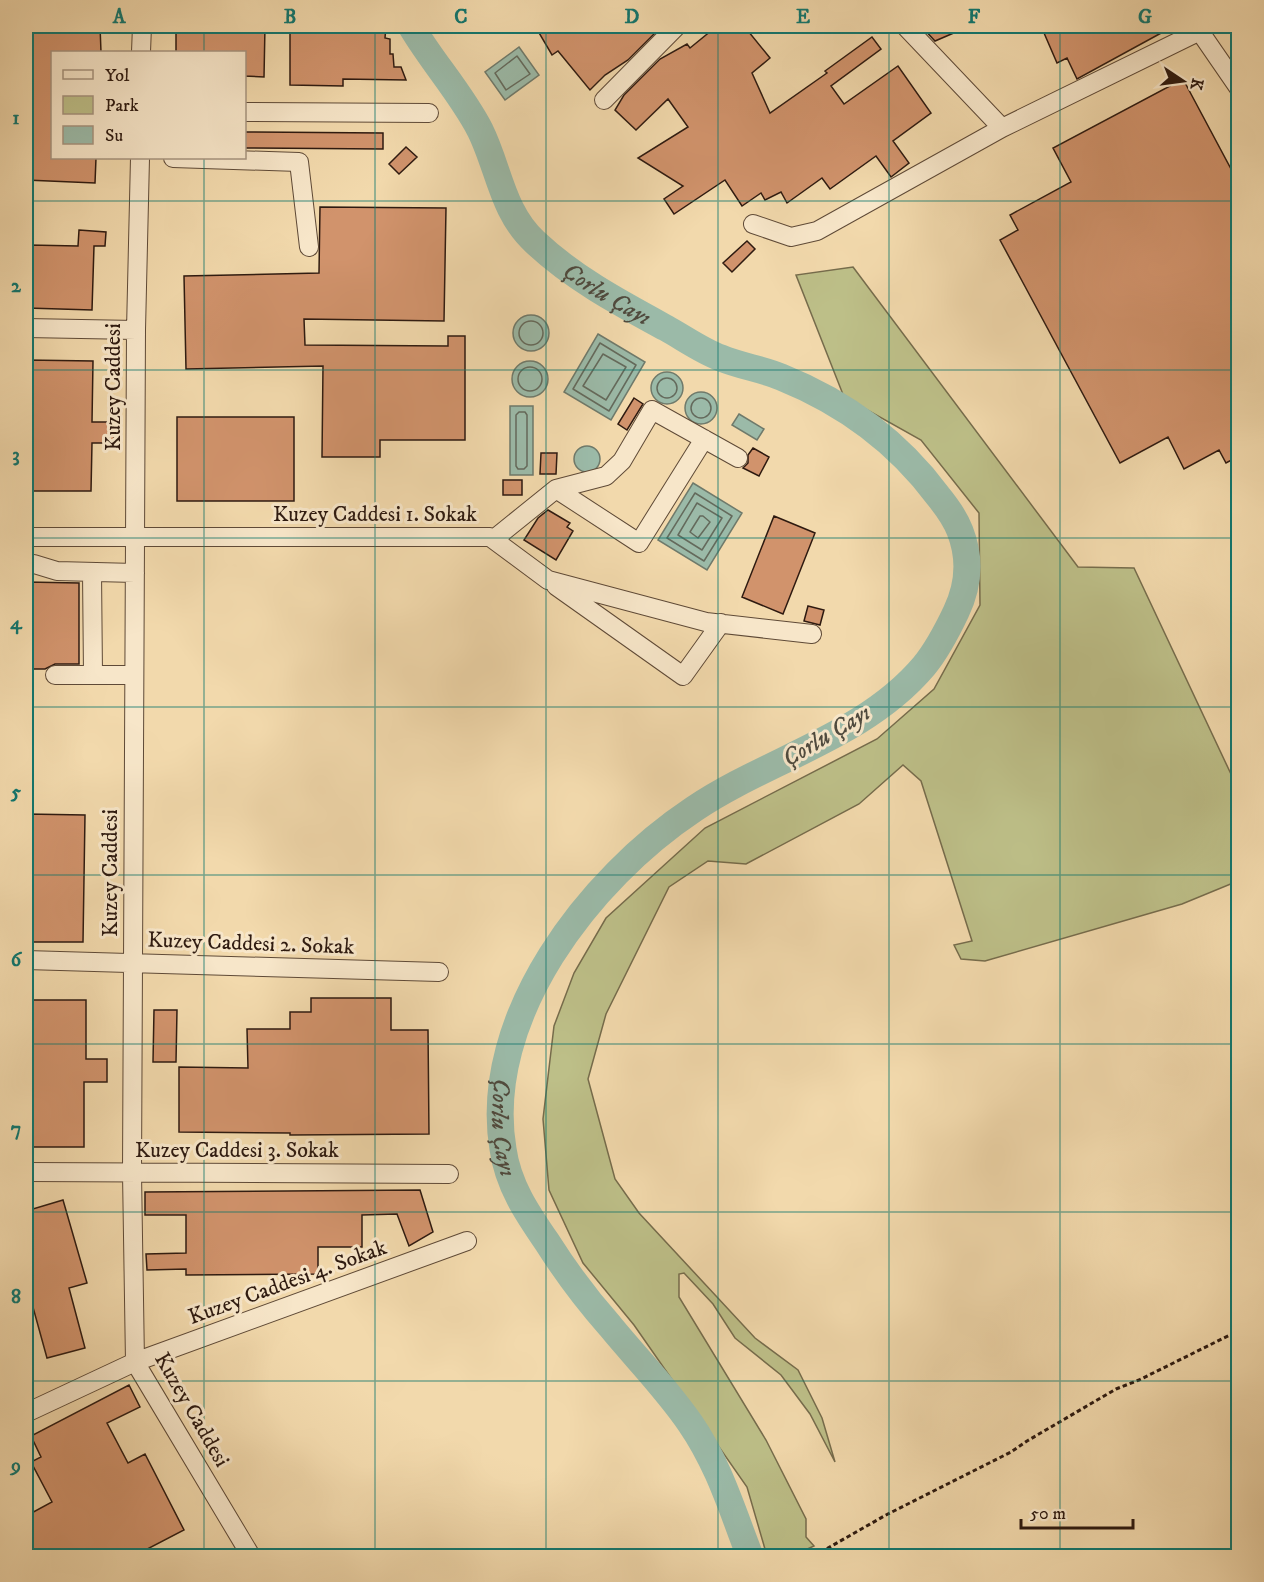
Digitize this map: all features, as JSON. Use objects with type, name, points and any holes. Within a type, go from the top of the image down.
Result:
[{"type":"street","points":[[141,26],[141,51]]},
{"type":"street","points":[[604,100],[677,26]]},
{"type":"street","points":[[905,26],[1002,128]]},
{"type":"street","points":[[753,224],[791,237],[817,231],[1002,128],[1198,28],[1239,87]]},
{"type":"street","points":[[246,112],[429,113]]},
{"type":"street","name":"Kuzey Caddesi","points":[[140,159],[136,330],[134,675],[132,1173],[135,1362],[251,1557]]},
{"type":"street","points":[[204,159],[299,162],[309,247]]},
{"type":"street","points":[[26,328],[136,330]]},
{"type":"street","points":[[494,539],[556,489],[606,476],[622,461],[652,410],[738,458]]},
{"type":"street","points":[[556,489],[639,543],[704,439]]},
{"type":"street","name":"Kuzey Caddesi 1. Sokak","points":[[26,537],[490,537],[548,580],[706,622],[812,634]]},
{"type":"street","points":[[26,564],[57,571],[135,573]]},
{"type":"street","points":[[92,572],[93,675]]},
{"type":"street","points":[[548,580],[683,676],[722,623]]},
{"type":"street","points":[[55,675],[134,675]]},
{"type":"street","name":"Kuzey Caddesi 2. Sokak","points":[[26,960],[439,972]]},
{"type":"street","name":"Kuzey Caddesi 3. Sokak","points":[[26,1172],[449,1174]]},
{"type":"street","name":"Kuzey Caddesi 4. Sokak","points":[[26,1413],[135,1362],[467,1241]]},
{"type":"path","points":[[814,1557],[886,1515],[1011,1452],[1116,1389],[1239,1331]]},
{"type":"green space","points":[[853,267],[1078,567],[1134,568],[1238,789],[1238,881],[1182,904],[985,961],[961,959],[954,945],[972,941],[921,781],[903,765],[859,804],[746,864],[708,861],[669,887],[606,1014],[588,1079],[615,1179],[639,1213],[755,1338],[798,1370],[822,1418],[835,1462],[810,1414],[781,1375],[735,1338],[713,1304],[684,1273],[679,1274],[679,1297],[766,1440],[806,1519],[806,1537],[814,1546],[792,1556],[767,1556],[747,1487],[634,1325],[583,1263],[549,1190],[543,1119],[554,1026],[574,973],[606,918],[705,828],[877,739],[934,689],[980,605],[979,513],[921,440],[844,397],[796,275]]},
{"type":"water","points":[[519,47],[539,75],[505,100],[485,72]]},
{"type":"water","points":[[531,315],[544,320],[549,333],[544,346],[531,351],[518,346],[513,333],[518,320]]},
{"type":"water","points":[[598,334],[645,362],[611,420],[564,392]]},
{"type":"water","points":[[530,361],[543,366],[548,379],[543,392],[530,397],[517,392],[512,379],[517,366]]},
{"type":"water","points":[[667,372],[678,377],[683,388],[678,399],[667,404],[656,399],[651,388],[656,377]]},
{"type":"water","points":[[701,392],[712,397],[717,408],[712,419],[701,424],[690,419],[685,408],[690,397]]},
{"type":"water","points":[[510,406],[533,406],[533,475],[510,475]]},
{"type":"water","points":[[739,414],[764,429],[757,440],[732,425]]},
{"type":"water","points":[[587,446],[596,450],[600,459],[596,468],[587,472],[578,468],[574,459],[578,450]]},
{"type":"water","points":[[693,483],[742,513],[707,570],[658,540]]},
{"type":"building","points":[[30,26],[100,26],[101,51],[51,51],[51,159],[96,159],[95,183],[26,180],[26,34]]},
{"type":"building","points":[[176,26],[265,26],[264,77],[246,76],[246,51],[176,51]]},
{"type":"building","points":[[290,26],[386,26],[385,38],[390,39],[390,54],[393,54],[394,67],[401,67],[406,80],[343,79],[343,86],[290,85]]},
{"type":"building","points":[[535,26],[662,26],[628,60],[605,75],[590,90],[558,51],[552,55]]},
{"type":"building","points":[[717,26],[744,26],[770,58],[752,73],[770,113],[827,73],[825,71],[872,37],[881,49],[831,86],[844,104],[898,66],[931,113],[893,141],[909,163],[891,177],[876,156],[830,189],[822,178],[787,203],[781,192],[765,200],[761,193],[742,206],[725,180],[674,214],[664,199],[683,186],[638,158],[688,127],[668,99],[636,130],[615,110],[624,95],[660,59],[687,44],[690,48]]},
{"type":"building","points":[[921,26],[970,26],[935,41]]},
{"type":"building","points":[[1041,26],[1174,26],[1077,79],[1067,58],[1057,63]]},
{"type":"building","points":[[1183,79],[1239,184],[1239,456],[1226,463],[1219,450],[1184,469],[1168,437],[1120,463],[1000,240],[1018,230],[1010,215],[1071,182],[1053,148]]},
{"type":"building","points":[[246,132],[383,133],[383,149],[246,148]]},
{"type":"building","points":[[406,147],[417,157],[399,174],[389,164]]},
{"type":"building","points":[[320,207],[446,208],[444,321],[304,319],[305,345],[448,346],[448,336],[465,336],[465,440],[380,440],[380,457],[322,457],[323,366],[186,369],[184,276],[319,273]]},
{"type":"building","points":[[79,230],[106,232],[105,246],[94,246],[92,310],[27,308],[29,245],[78,246]]},
{"type":"building","points":[[747,241],[755,249],[732,272],[723,263]]},
{"type":"building","points":[[26,360],[93,361],[92,422],[114,422],[114,443],[92,443],[91,491],[26,491]]},
{"type":"building","points":[[634,398],[643,404],[627,430],[618,424]]},
{"type":"building","points":[[177,417],[294,417],[294,501],[177,501]]},
{"type":"building","points":[[753,448],[769,457],[759,476],[743,468],[748,463],[748,455]]},
{"type":"building","points":[[541,453],[557,453],[556,474],[540,474]]},
{"type":"building","points":[[503,480],[522,480],[522,495],[503,495]]},
{"type":"building","points":[[548,510],[570,523],[567,527],[573,531],[556,560],[524,540],[538,518]]},
{"type":"building","points":[[774,516],[815,533],[783,614],[742,597]]},
{"type":"building","points":[[26,582],[79,583],[79,664],[55,664],[45,669],[26,669]]},
{"type":"building","points":[[808,606],[824,610],[820,625],[804,621]]},
{"type":"building","points":[[26,814],[85,815],[83,942],[26,942]]},
{"type":"building","points":[[311,998],[391,998],[391,1030],[428,1030],[429,1134],[290,1135],[290,1133],[179,1132],[179,1067],[248,1068],[247,1029],[290,1029],[290,1012],[311,1012]]},
{"type":"building","points":[[31,1000],[86,1000],[86,1059],[107,1059],[107,1082],[84,1082],[84,1147],[28,1147]]},
{"type":"building","points":[[154,1010],[177,1010],[176,1062],[153,1062]]},
{"type":"building","points":[[420,1190],[433,1232],[409,1246],[397,1214],[362,1215],[362,1247],[318,1247],[318,1274],[186,1275],[186,1269],[147,1270],[146,1254],[186,1253],[186,1215],[145,1215],[145,1192]]},
{"type":"building","points":[[63,1200],[87,1283],[69,1288],[85,1348],[47,1358],[26,1282],[26,1211]]},
{"type":"building","points":[[129,1385],[140,1407],[107,1423],[128,1463],[145,1454],[184,1530],[132,1557],[34,1557],[26,1541],[26,1516],[52,1502],[31,1462],[41,1457],[31,1436]]},
{"type":"waterway","name":"Çorlu Çayı","points":[[411,26],[472,116],[486,144],[508,203],[515,217],[535,242],[565,267],[598,289],[700,348],[728,361],[774,374],[804,387],[847,411],[887,441],[922,476],[951,513],[964,541],[967,562],[964,592],[942,640],[924,666],[900,690],[873,711],[844,729],[723,791],[694,809],[655,838],[617,873],[582,912],[551,955],[526,1002],[509,1050],[501,1099],[503,1149],[509,1175],[519,1198],[577,1286],[690,1423],[709,1455],[724,1488],[750,1556]]}]
